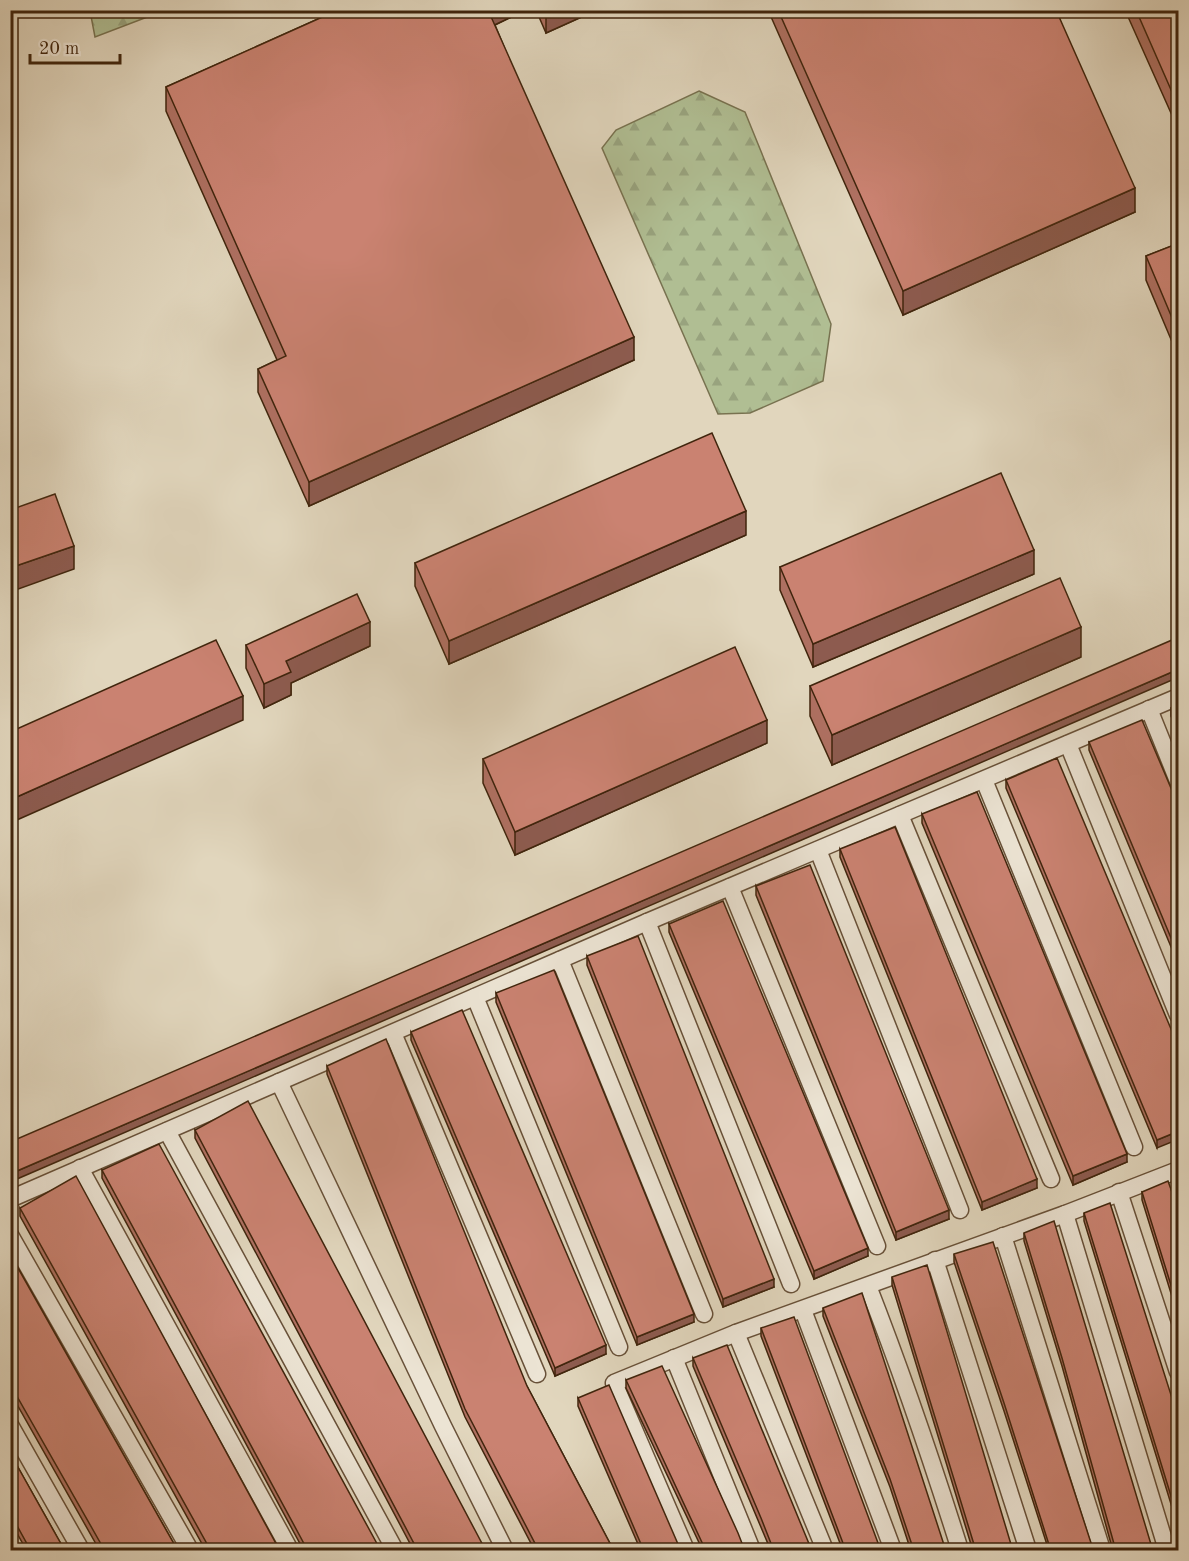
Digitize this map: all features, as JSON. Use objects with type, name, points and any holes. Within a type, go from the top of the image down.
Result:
[{"type":"lane","points":[[10,1199],[647,922],[1179,697]]},
{"type":"lane","points":[[1149,709],[1179,781]]},
{"type":"lane","points":[[1068,744],[1179,1015]]},
{"type":"lane","points":[[984,780],[1134,1147]]},
{"type":"lane","points":[[900,815],[1051,1179]]},
{"type":"lane","points":[[818,850],[960,1210]]},
{"type":"lane","points":[[730,887],[877,1246]]},
{"type":"lane","points":[[647,922],[790,1284]]},
{"type":"lane","points":[[560,960],[705,1314]]},
{"type":"lane","points":[[475,997],[619,1347]]},
{"type":"lane","points":[[393,1033],[537,1374]]},
{"type":"lane","points":[[279,1082],[505,1551]]},
{"type":"lane","points":[[167,1131],[395,1551]]},
{"type":"lane","points":[[80,1168],[290,1551]]},
{"type":"lane","points":[[686,1551],[614,1383],[736,1333],[1065,1214],[1179,1170]]},
{"type":"lane","points":[[1119,1192],[1179,1372]]},
{"type":"lane","points":[[1065,1214],[1167,1550]]},
{"type":"lane","points":[[10,1236],[189,1551]]},
{"type":"lane","points":[[1003,1236],[1102,1551]]},
{"type":"lane","points":[[935,1260],[1028,1551]]},
{"type":"lane","points":[[868,1286],[894,1354],[960,1551]]},
{"type":"lane","points":[[803,1310],[893,1551]]},
{"type":"lane","points":[[736,1333],[825,1551]]},
{"type":"lane","points":[[674,1358],[752,1551]]},
{"type":"lane","points":[[10,1425],[81,1551]]},
{"type":"green space","points":[[90,10],[163,11],[95,37]]},
{"type":"green space","points":[[699,91],[745,112],[831,324],[823,381],[750,413],[718,414],[602,148],[616,130]]},
{"type":"building","points":[[338,10],[488,10],[634,337],[309,482],[258,369],[286,356],[166,87]]},
{"type":"building","points":[[778,10],[1056,10],[1135,188],[903,291]]},
{"type":"building","points":[[1136,10],[1179,10],[1179,108]]},
{"type":"building","points":[[1179,243],[1179,332],[1178,332],[1146,256]]},
{"type":"building","points":[[712,433],[746,511],[449,641],[415,563]]},
{"type":"building","points":[[1001,473],[1034,550],[813,644],[780,567]]},
{"type":"building","points":[[55,494],[74,546],[10,568],[10,510]]},
{"type":"building","points":[[1060,578],[1081,627],[832,735],[810,686]]},
{"type":"building","points":[[357,594],[370,622],[286,661],[291,672],[264,684],[246,645]]},
{"type":"building","points":[[1179,637],[1179,669],[10,1174],[10,1142]]},
{"type":"building","points":[[216,640],[243,696],[10,800],[10,732]]},
{"type":"building","points":[[735,647],[767,720],[515,832],[483,759]]},
{"type":"building","points":[[1179,705],[1179,726],[1171,708]]},
{"type":"building","points":[[1142,720],[1179,807],[1179,957],[1089,742]]},
{"type":"building","points":[[1057,758],[1179,1048],[1179,1131],[1157,1140],[1006,780]]},
{"type":"building","points":[[977,792],[1127,1154],[1073,1176],[922,814]]},
{"type":"building","points":[[10,812],[16,823],[10,825]]},
{"type":"building","points":[[895,827],[1037,1179],[982,1202],[840,849]]},
{"type":"building","points":[[810,865],[949,1210],[896,1232],[756,886]]},
{"type":"building","points":[[723,901],[868,1248],[814,1271],[669,924]]},
{"type":"building","points":[[638,936],[774,1279],[723,1299],[587,956]]},
{"type":"building","points":[[554,970],[694,1314],[637,1337],[496,993]]},
{"type":"building","points":[[462,1010],[606,1345],[555,1368],[411,1032]]},
{"type":"building","points":[[386,1039],[527,1386],[614,1551],[539,1551],[465,1409],[327,1066]]},
{"type":"building","points":[[248,1101],[486,1551],[418,1551],[195,1130]]},
{"type":"building","points":[[159,1144],[381,1551],[308,1551],[102,1170]]},
{"type":"building","points":[[76,1176],[280,1551],[211,1551],[20,1208]]},
{"type":"building","points":[[1168,1181],[1179,1212],[1179,1311],[1142,1192]]},
{"type":"building","points":[[1110,1203],[1179,1420],[1179,1522],[1084,1213]]},
{"type":"building","points":[[1054,1221],[1153,1551],[1116,1551],[1024,1233]]},
{"type":"building","points":[[993,1242],[1093,1549],[1051,1551],[954,1254]]},
{"type":"building","points":[[10,1254],[178,1551],[105,1551],[10,1384]]},
{"type":"building","points":[[927,1265],[1013,1551],[976,1551],[892,1277]]},
{"type":"building","points":[[862,1293],[946,1551],[914,1551],[890,1479],[823,1308]]},
{"type":"building","points":[[794,1317],[881,1551],[846,1551],[761,1328]]},
{"type":"building","points":[[727,1345],[812,1551],[774,1551],[693,1358]]},
{"type":"building","points":[[662,1366],[745,1551],[706,1551],[626,1380]]},
{"type":"building","points":[[609,1385],[681,1551],[644,1551],[578,1398]]},
{"type":"building","points":[[10,1453],[65,1551],[31,1551],[10,1513]]}]
